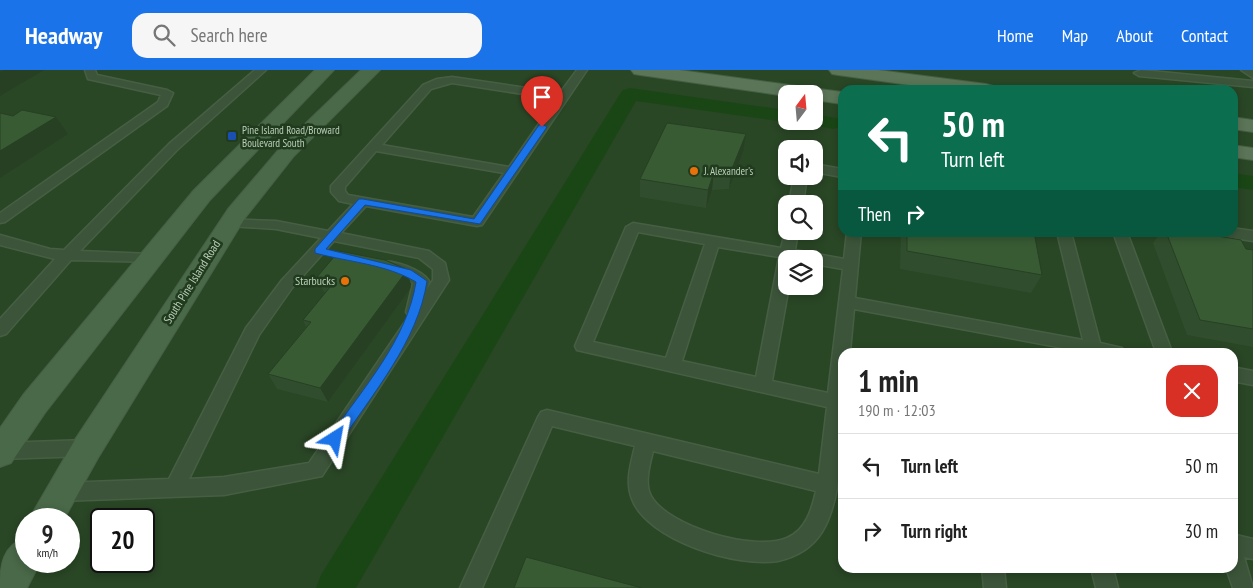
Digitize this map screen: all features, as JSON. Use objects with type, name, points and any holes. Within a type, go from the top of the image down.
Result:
[{"type":"main road","points":[[0,452],[34,404],[202,194],[325,70]]},
{"type":"main road","name":"South Pine Island Road","points":[[52,508],[87,448],[230,222],[287,152],[371,70]]},
{"type":"main road","points":[[640,70],[838,97]]},
{"type":"main road","points":[[838,70],[949,85]]},
{"type":"main road","points":[[1238,124],[1253,126]]},
{"type":"main road","points":[[1238,152],[1253,154]]},
{"type":"main road","points":[[7,588],[15,573]]},
{"type":"lane","points":[[0,219],[163,104],[167,94],[92,77],[90,70]]},
{"type":"lane","points":[[241,70],[259,71]]},
{"type":"lane","points":[[563,97],[452,80],[432,84],[338,186],[338,192],[344,198],[476,222],[582,70]]},
{"type":"lane","points":[[1246,70],[1253,75]]},
{"type":"lane","points":[[0,330],[67,255],[173,147],[259,71]]},
{"type":"lane","points":[[1139,73],[1253,84]]},
{"type":"lane","points":[[373,147],[512,171]]},
{"type":"lane","points":[[823,170],[838,172]]},
{"type":"lane","points":[[174,489],[252,332],[287,284],[363,202]]},
{"type":"lane","points":[[61,492],[224,486],[315,470],[441,280],[440,266],[424,254],[276,225],[230,222]]},
{"type":"lane","points":[[778,252],[633,226],[582,346],[838,402]]},
{"type":"lane","points":[[1238,234],[1253,236]]},
{"type":"lane","points":[[844,348],[853,237]]},
{"type":"lane","points":[[847,302],[1062,347],[1093,348],[1065,237]]},
{"type":"lane","points":[[1122,237],[1163,348]]},
{"type":"lane","points":[[0,240],[50,254],[151,259]]},
{"type":"lane","points":[[672,366],[713,241]]},
{"type":"lane","points":[[318,251],[337,255]]},
{"type":"lane","points":[[823,260],[850,265]]},
{"type":"lane","points":[[370,262],[408,272],[421,281],[419,299],[408,331]]},
{"type":"lane","points":[[763,385],[779,295]]},
{"type":"lane","points":[[1238,375],[1253,378]]},
{"type":"lane","points":[[646,441],[639,476],[641,498],[649,512],[665,525],[715,544],[748,550],[776,550],[793,546],[814,526],[828,485],[838,416]]},
{"type":"lane","points":[[471,588],[547,417],[828,485]]},
{"type":"lane","points":[[0,452],[87,448]]},
{"type":"lane","points":[[1238,545],[1253,548]]},
{"type":"lane","points":[[1238,571],[1244,588]]},
{"type":"lane","points":[[994,573],[995,588]]},
{"type":"lane","points":[[1103,573],[1107,588]]},
{"type":"building","points":[[22,110],[56,117],[0,151],[0,113],[13,116]]},
{"type":"building","name":"J. Alexander's","points":[[667,123],[746,134],[731,171],[714,172],[708,190],[640,179]]},
{"type":"building","points":[[907,237],[1035,237],[1042,275],[907,251]]},
{"type":"building","points":[[1168,237],[1223,237],[1241,240],[1246,249],[1253,250],[1253,329],[1200,320]]},
{"type":"building","points":[[339,251],[385,260],[406,269],[405,273],[320,388],[268,374],[311,322],[303,320],[335,281],[317,277]]},
{"type":"building","points":[[526,557],[642,588],[514,588]]},
{"type":"waterway","points":[[335,588],[630,94],[778,115]]},
{"type":"waterway","points":[[823,121],[834,123]]},
{"type":"waterway","points":[[1238,181],[1253,183]]},
{"type":"place","name":"Pine Island Road/Broward Boulevard South","points":[[232,136]]},
{"type":"place","name":"J. Alexander's","points":[[694,171]]},
{"type":"place","name":"Starbucks","points":[[345,281]]},
{"type":"route","points":[[335,439],[408,331],[419,299],[421,281],[408,272],[318,251],[363,202],[476,222],[542,127]]}]
